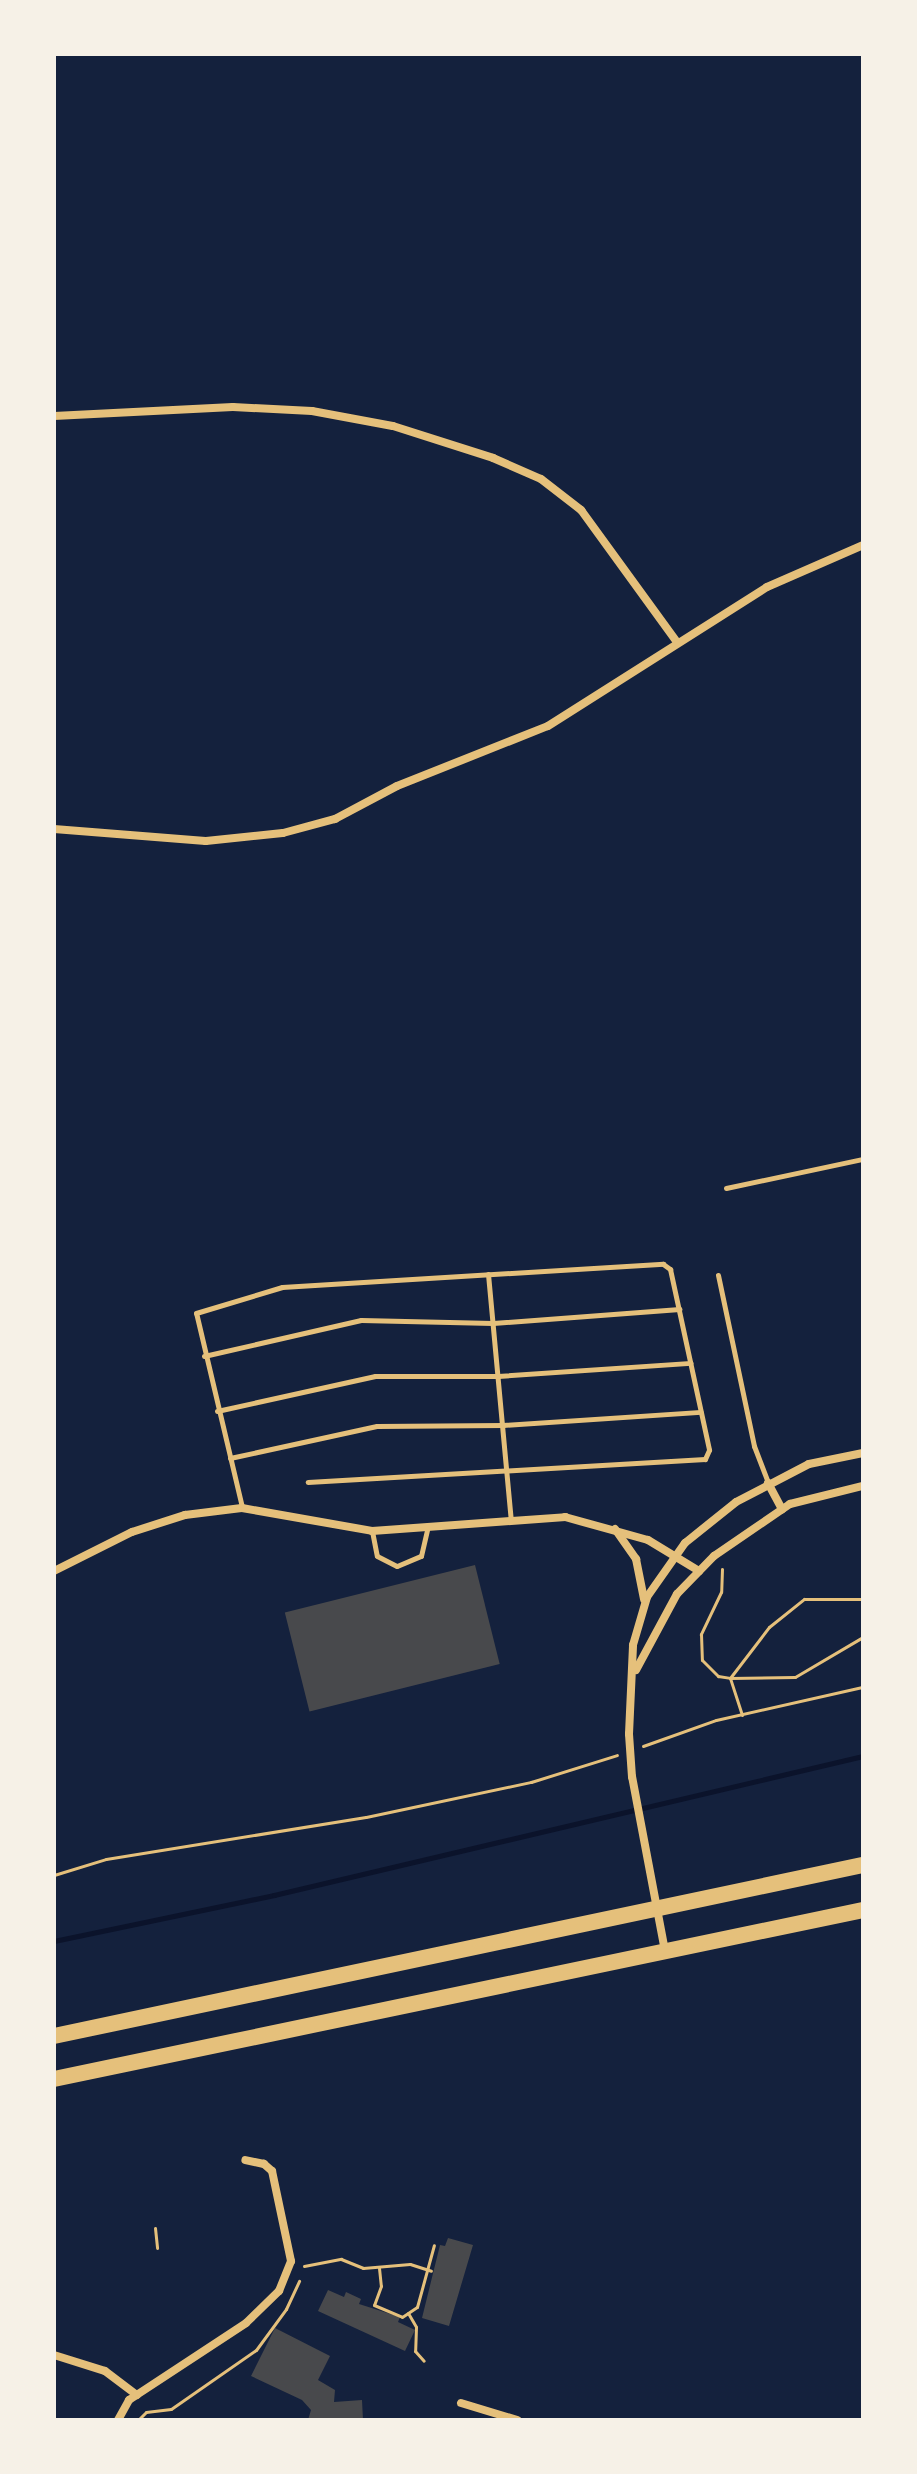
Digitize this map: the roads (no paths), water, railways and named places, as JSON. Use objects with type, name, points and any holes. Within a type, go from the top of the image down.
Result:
[{"type":"main road","points":[[54,2036],[657,1912],[863,1865]]},
{"type":"main road","points":[[54,2079],[863,1910]]},
{"type":"street","points":[[54,416],[233,407],[312,411],[393,426],[493,458],[541,479],[581,510],[677,642]]},
{"type":"street","points":[[54,829],[206,841],[306,828],[548,726],[677,642],[791,574],[863,545]]},
{"type":"street","points":[[665,1951],[631,1763],[635,1671],[633,1645],[645,1603],[676,1554],[736,1502],[809,1464],[863,1453]]},
{"type":"street","points":[[768,1483],[782,1509]]},
{"type":"street","points":[[635,1671],[677,1594],[707,1563],[782,1509],[845,1487],[863,1486]]},
{"type":"street","points":[[54,1571],[132,1532],[185,1515],[242,1508],[372,1531],[565,1517],[614,1528],[676,1554],[699,1571]]},
{"type":"street","points":[[614,1528],[636,1559],[645,1603]]},
{"type":"street","points":[[118,2420],[137,2395],[246,2323],[279,2291],[291,2261],[272,2171],[264,2164],[245,2160]]},
{"type":"street","points":[[54,2355],[105,2371],[137,2395]]},
{"type":"street","points":[[461,2403],[517,2420]]},
{"type":"lane","points":[[726,1188],[863,1159]]},
{"type":"lane","points":[[242,1508],[196,1313],[282,1287],[663,1264],[670,1269],[709,1450],[705,1459],[308,1482]]},
{"type":"lane","points":[[488,1274],[512,1522]]},
{"type":"lane","points":[[718,1275],[754,1446],[768,1483]]},
{"type":"lane","points":[[204,1356],[361,1320],[493,1323],[679,1309]]},
{"type":"lane","points":[[217,1411],[375,1376],[498,1376],[691,1363]]},
{"type":"lane","points":[[229,1458],[377,1426],[503,1425],[701,1412]]},
{"type":"lane","points":[[372,1531],[377,1556],[397,1566],[421,1556],[427,1529]]},
{"type":"waterway","points":[[54,1941],[274,1895],[863,1756]]}]
